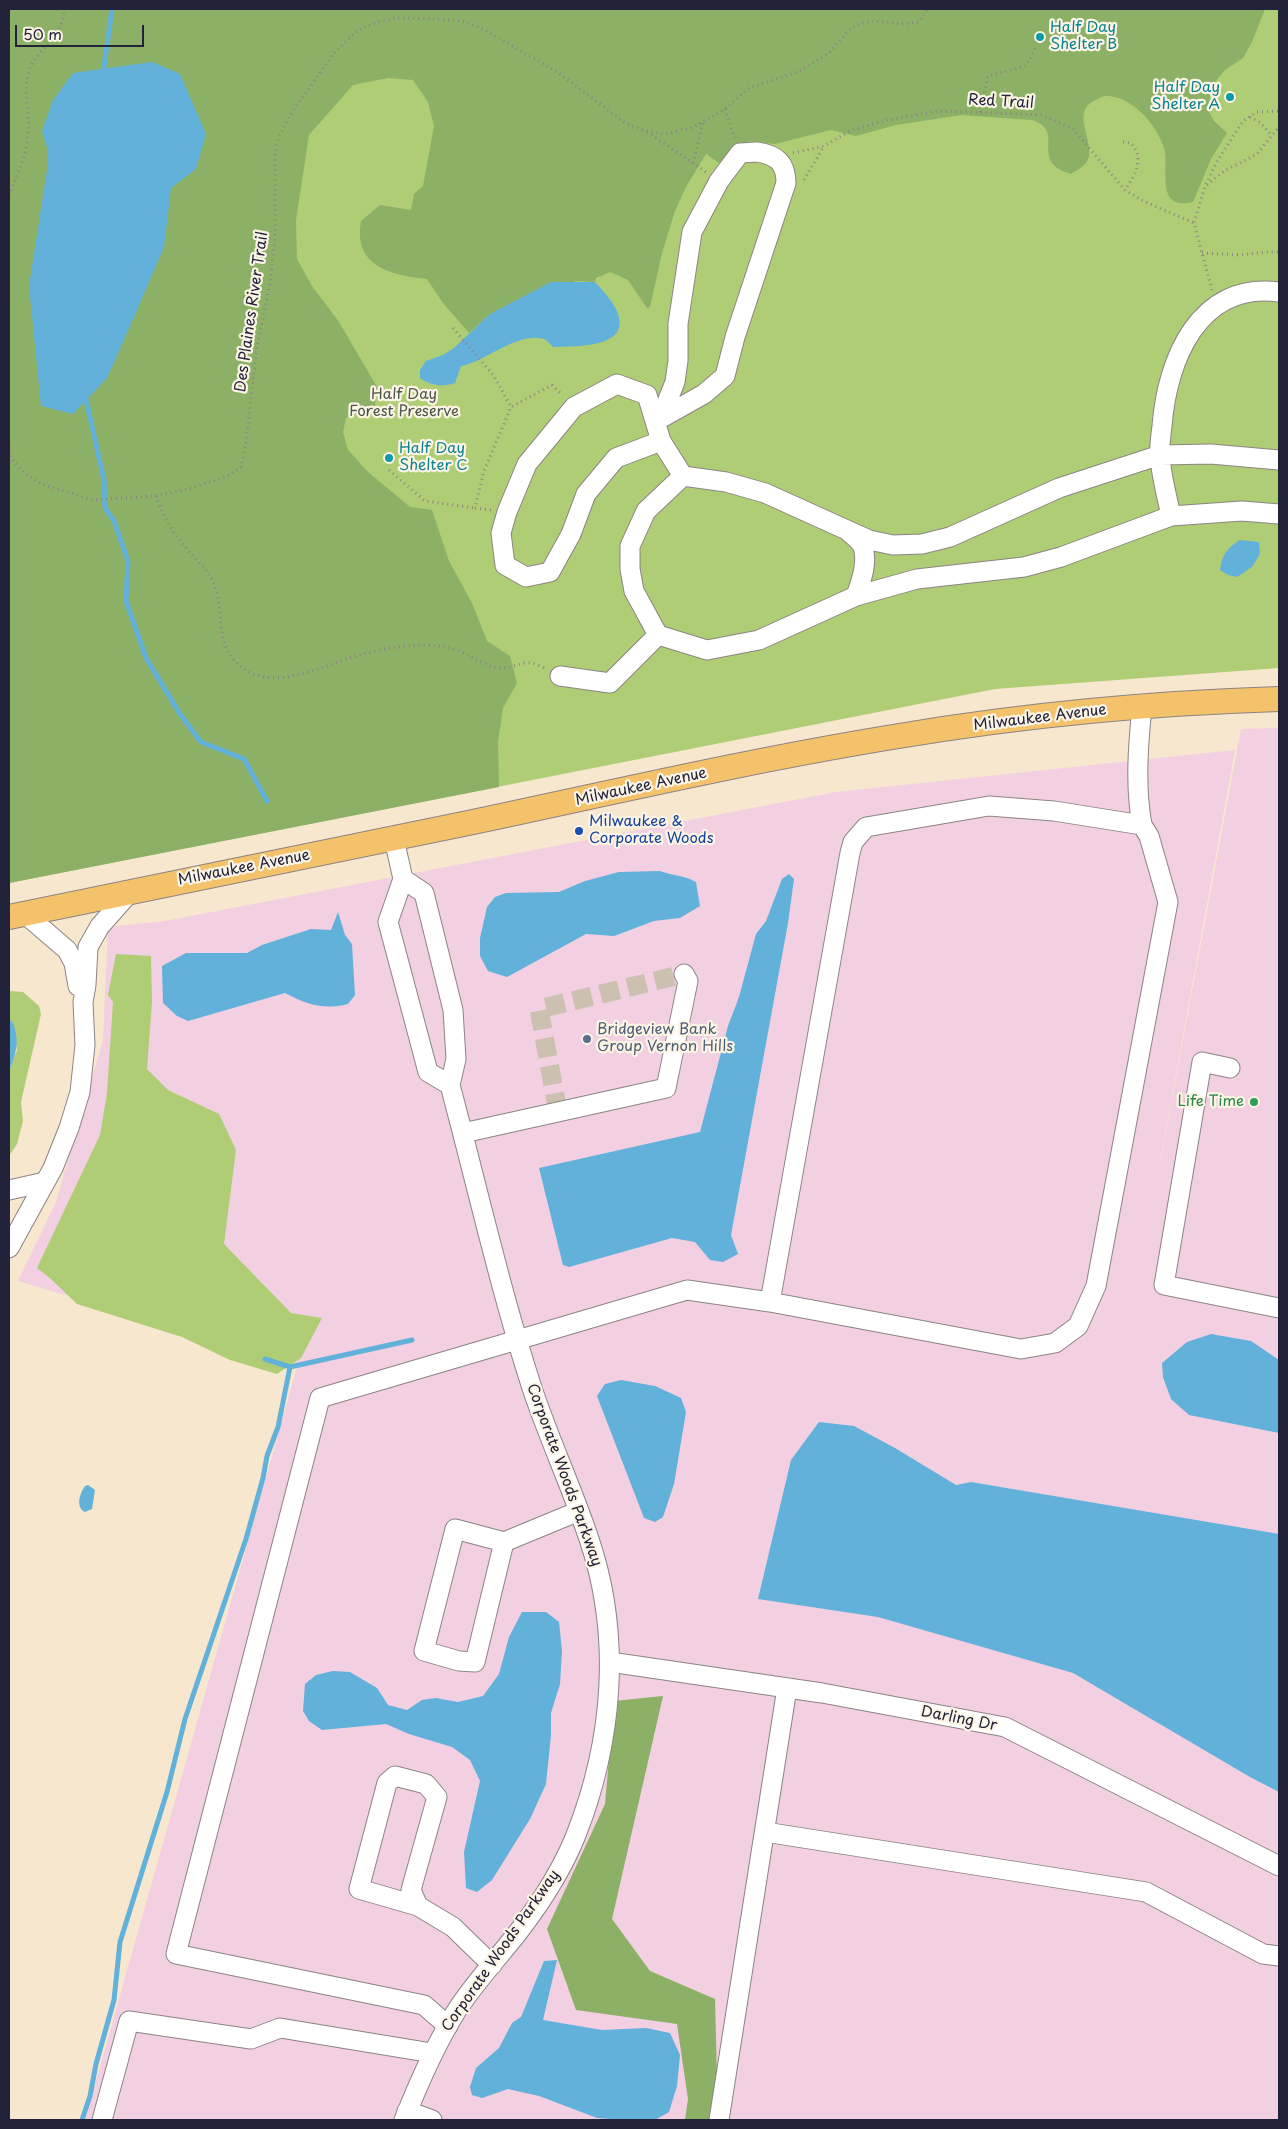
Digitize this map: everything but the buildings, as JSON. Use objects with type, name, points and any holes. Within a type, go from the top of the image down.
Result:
[{"type":"main road","name":"Milwaukee Avenue","points":[[16,915],[132,890],[394,839],[672,780],[898,736],[1005,721],[1142,707],[1279,699]]},
{"type":"street","points":[[740,152],[771,154],[786,172],[786,183],[735,337],[725,376],[704,394],[656,421],[668,402],[675,382],[678,361],[678,324],[692,232],[719,181],[740,152]]},
{"type":"street","points":[[1170,516],[1160,456],[1166,390],[1187,336],[1200,318],[1216,306],[1233,297],[1253,293],[1279,292]]},
{"type":"street","points":[[661,441],[616,458],[586,494],[571,534],[550,572],[526,577],[505,565],[501,532],[506,512],[527,464],[574,407],[617,384],[646,395],[661,441],[683,476],[726,482],[765,493],[869,540],[893,545],[922,544],[950,538],[1059,488],[1160,456],[1210,454],[1279,460]]},
{"type":"street","points":[[683,476],[646,511],[630,546],[630,569],[634,590],[658,635],[707,650],[759,640],[856,596],[917,579],[1024,567],[1061,558],[1170,516],[1242,511],[1279,514]]},
{"type":"street","points":[[848,530],[863,545],[864,570],[856,596]]},
{"type":"street","points":[[560,676],[610,683],[658,635]]},
{"type":"street","points":[[448,2026],[424,2006],[176,1954],[320,1398],[687,1290],[770,1302],[1021,1349],[1055,1343],[1078,1326],[1096,1286],[1168,902],[1148,836],[1142,825],[1139,804],[1138,758],[1142,707]]},
{"type":"street","points":[[770,1302],[853,842],[866,827],[989,806],[1054,811],[1142,825]]},
{"type":"street","points":[[394,839],[403,879],[388,922],[428,1072],[450,1085]]},
{"type":"street","name":"Corporate Woods Parkway","points":[[403,879],[424,893],[453,1010],[456,1059],[450,1085],[518,1340],[554,1450],[579,1511],[600,1576],[608,1631],[610,1662],[607,1716],[601,1756],[595,1783],[575,1837],[553,1883],[520,1931],[458,2008],[432,2053],[405,2116]]},
{"type":"street","points":[[9,1248],[45,1182],[70,1128],[80,1092],[85,1046],[83,1002],[88,947],[100,926],[132,890]]},
{"type":"street","points":[[16,915],[67,950],[74,963],[83,1002]]},
{"type":"street","points":[[463,1133],[666,1088],[688,981],[684,974]]},
{"type":"street","points":[[1230,1068],[1202,1062],[1164,1285],[1279,1308]]},
{"type":"street","points":[[9,1190],[45,1182]]},
{"type":"street","points":[[504,1542],[475,1662],[459,1661],[424,1651],[455,1529],[504,1542],[579,1511]]},
{"type":"street","name":"Darling Dr","points":[[610,1662],[787,1688],[1005,1727],[1279,1866]]},
{"type":"street","points":[[719,2120],[787,1688]]},
{"type":"street","points":[[418,1906],[411,1890],[438,1797],[426,1784],[395,1776],[387,1783],[359,1889],[418,1906],[453,1927],[492,1965]]},
{"type":"street","points":[[765,1832],[1146,1892],[1263,1954],[1279,1956]]},
{"type":"street","points":[[102,2120],[128,2021],[251,2039],[280,2028],[432,2053]]},
{"type":"street","points":[[405,2116],[432,2120]]},
{"type":"path","points":[[9,195],[22,163],[28,136],[26,88],[29,71],[37,55],[56,35],[63,23],[64,9]]},
{"type":"path","name":"Des Plaines River Trail","points":[[9,446],[10,457],[24,473],[41,484],[98,499],[156,496],[188,489],[228,476],[241,466],[245,450],[257,347],[270,283],[275,238],[275,158],[277,142],[290,115],[334,53],[358,30],[378,22],[397,18],[442,19],[466,22],[485,30],[559,73],[625,123],[664,134],[703,122],[725,109],[749,88],[798,72],[829,53],[849,30],[861,23],[902,24],[919,22],[928,9]]},
{"type":"path","points":[[980,112],[988,76],[1026,66],[1036,47]]},
{"type":"path","points":[[725,109],[740,152]]},
{"type":"path","name":"Red Trail","points":[[776,158],[824,146],[850,131],[882,121],[938,111],[1042,115],[1073,129],[1125,190],[1143,201],[1194,223]]},
{"type":"path","points":[[1216,306],[1194,223],[1205,187],[1216,163],[1243,121],[1257,112],[1279,111]]},
{"type":"path","points":[[1250,117],[1261,123],[1271,135]]},
{"type":"path","points":[[693,163],[703,122]]},
{"type":"path","points":[[1205,187],[1224,171],[1257,154],[1279,127]]},
{"type":"path","points":[[646,130],[719,181]]},
{"type":"path","points":[[1123,142],[1131,143],[1139,156],[1133,178],[1125,190]]},
{"type":"path","points":[[1202,253],[1240,255],[1279,252]]},
{"type":"path","points":[[452,328],[494,376],[511,407]]},
{"type":"path","points":[[475,508],[484,470],[511,407],[552,385],[574,407]]},
{"type":"path","points":[[389,470],[425,501],[506,512]]},
{"type":"path","points":[[156,496],[163,517],[184,546],[211,576],[217,598],[221,633],[227,651],[238,665],[250,672],[264,677],[282,677],[309,672],[362,654],[409,646],[431,645],[456,650],[500,668],[531,663],[560,676]]},
{"type":"shaded area","points":[[1279,728],[1279,2120],[85,2120],[298,1364],[18,1281],[56,1202],[103,1040],[108,927],[165,921],[836,792],[1235,750],[1144,1249],[1241,729]]},
{"type":"green space","name":"Half Day Forest Preserve","points":[[9,9],[1279,9],[1279,668],[995,689],[9,883]]},
{"type":"green space","points":[[9,9],[1265,9],[1252,42],[1243,58],[1225,70],[1211,87],[1208,110],[1214,121],[1227,133],[1211,159],[1193,202],[1181,203],[1173,200],[1168,194],[1164,148],[1155,129],[1149,120],[1133,105],[1114,97],[1104,96],[1099,98],[1088,105],[1084,111],[1084,126],[1089,156],[1084,165],[1071,174],[1057,168],[1051,161],[1046,129],[1041,124],[1032,120],[961,115],[896,125],[856,136],[831,130],[775,144],[750,141],[734,148],[719,163],[706,154],[686,187],[675,211],[662,253],[650,307],[647,308],[628,280],[610,272],[596,278],[595,282],[576,281],[507,306],[490,314],[469,333],[443,303],[427,279],[400,275],[378,266],[369,259],[363,249],[360,237],[361,221],[380,205],[411,210],[414,194],[423,186],[434,126],[428,102],[413,80],[388,78],[353,85],[309,135],[296,220],[297,259],[312,286],[339,322],[377,387],[375,406],[346,418],[343,432],[348,450],[368,472],[410,507],[432,510],[449,561],[472,603],[487,641],[510,656],[517,683],[503,708],[498,742],[499,787],[9,883]]},
{"type":"green space","points":[[116,954],[151,956],[152,1002],[147,1069],[168,1090],[219,1114],[236,1150],[224,1244],[291,1313],[322,1318],[301,1358],[277,1374],[230,1360],[182,1337],[77,1304],[37,1268],[100,1135],[107,1093],[113,1002],[108,995]]},
{"type":"green space","points":[[9,992],[23,992],[39,1006],[41,1014],[21,1102],[23,1121],[17,1144],[9,1156],[9,1071],[17,1050],[12,1021],[9,1021]]},
{"type":"green space","points":[[663,1696],[612,1919],[650,1971],[715,1999],[718,2120],[685,2120],[688,2099],[677,2024],[576,2010],[547,1929],[605,1804],[614,1701]]},
{"type":"water","points":[[152,62],[180,74],[206,134],[196,169],[171,188],[164,247],[107,378],[73,414],[41,406],[29,286],[47,170],[48,151],[42,131],[53,100],[73,73]]},
{"type":"water","points":[[551,282],[595,282],[611,301],[618,314],[619,325],[616,334],[608,340],[598,343],[573,346],[553,347],[544,339],[523,339],[461,366],[455,383],[437,385],[428,383],[420,378],[420,370],[426,361],[443,355],[454,348],[490,314]]},
{"type":"water","points":[[1240,540],[1259,542],[1260,554],[1252,567],[1237,577],[1228,575],[1220,570],[1226,552]]},
{"type":"water","points":[[660,871],[696,882],[700,906],[680,918],[654,921],[614,936],[586,934],[507,977],[488,971],[480,956],[480,938],[487,907],[495,897],[506,893],[559,892],[585,881],[619,872]]},
{"type":"water","points":[[789,874],[794,879],[788,923],[731,1235],[738,1254],[723,1262],[710,1260],[695,1242],[672,1238],[569,1267],[563,1265],[539,1168],[700,1132],[728,1026],[739,997],[756,934],[766,921],[782,879]]},
{"type":"water","points":[[338,912],[345,935],[352,944],[355,995],[348,1004],[339,1006],[316,1005],[301,1001],[285,993],[188,1021],[177,1016],[163,1003],[162,966],[186,953],[247,953],[262,945],[311,929],[331,930]]},
{"type":"water","points":[[9,1021],[12,1021],[17,1040],[16,1052],[9,1071]]},
{"type":"water","points":[[1211,1334],[1251,1341],[1279,1360],[1279,1433],[1189,1415],[1171,1399],[1163,1377],[1162,1363],[1187,1342]]},
{"type":"water","points":[[621,1380],[655,1386],[681,1398],[686,1412],[674,1484],[663,1517],[655,1522],[644,1518],[597,1396],[605,1384]]},
{"type":"water","points":[[819,1422],[854,1426],[956,1485],[971,1482],[1279,1534],[1279,1792],[1250,1777],[1073,1673],[878,1617],[758,1599],[791,1460]]},
{"type":"water","points":[[88,1485],[95,1490],[92,1509],[85,1512],[80,1507],[79,1500],[83,1489]]},
{"type":"water","points":[[522,1612],[546,1612],[559,1622],[562,1651],[560,1684],[551,1713],[551,1735],[546,1784],[530,1819],[492,1880],[477,1892],[466,1888],[464,1852],[480,1781],[470,1760],[452,1747],[409,1734],[386,1724],[322,1730],[309,1721],[303,1711],[305,1684],[316,1675],[333,1671],[350,1672],[377,1688],[388,1705],[407,1710],[422,1700],[436,1698],[458,1702],[483,1696],[499,1674],[509,1637]]},
{"type":"water","points":[[557,1960],[543,2020],[602,2030],[646,2028],[670,2033],[680,2055],[677,2086],[669,2112],[655,2120],[597,2118],[539,2096],[508,2089],[482,2098],[472,2095],[470,2087],[476,2068],[499,2048],[512,2023],[521,2017],[544,1961]]},
{"type":"waterway","points":[[103,74],[112,9]]},
{"type":"waterway","points":[[85,395],[104,480],[105,508],[114,521],[128,561],[126,601],[146,658],[180,714],[201,742],[244,759],[267,801]]},
{"type":"waterway","points":[[265,1359],[290,1367],[412,1340]]},
{"type":"waterway","points":[[82,2120],[90,2096],[96,2064],[114,2000],[120,1942],[167,1792],[185,1719],[246,1539],[263,1478],[267,1456],[278,1427],[290,1367]]},
{"type":"tunnel","points":[[558,1112],[539,1009],[684,974]]},
{"type":"place","name":"Half Day Shelter B","points":[[1040,37]]},
{"type":"place","name":"Half Day Shelter A","points":[[1230,97]]},
{"type":"place","name":"Half Day Shelter C","points":[[389,458]]},
{"type":"place","name":"Milwaukee & Corporate Woods","points":[[579,831]]},
{"type":"place","name":"Bridgeview Bank Group Vernon Hills","points":[[587,1039]]},
{"type":"place","name":"Life Time","points":[[1254,1102]]}]
